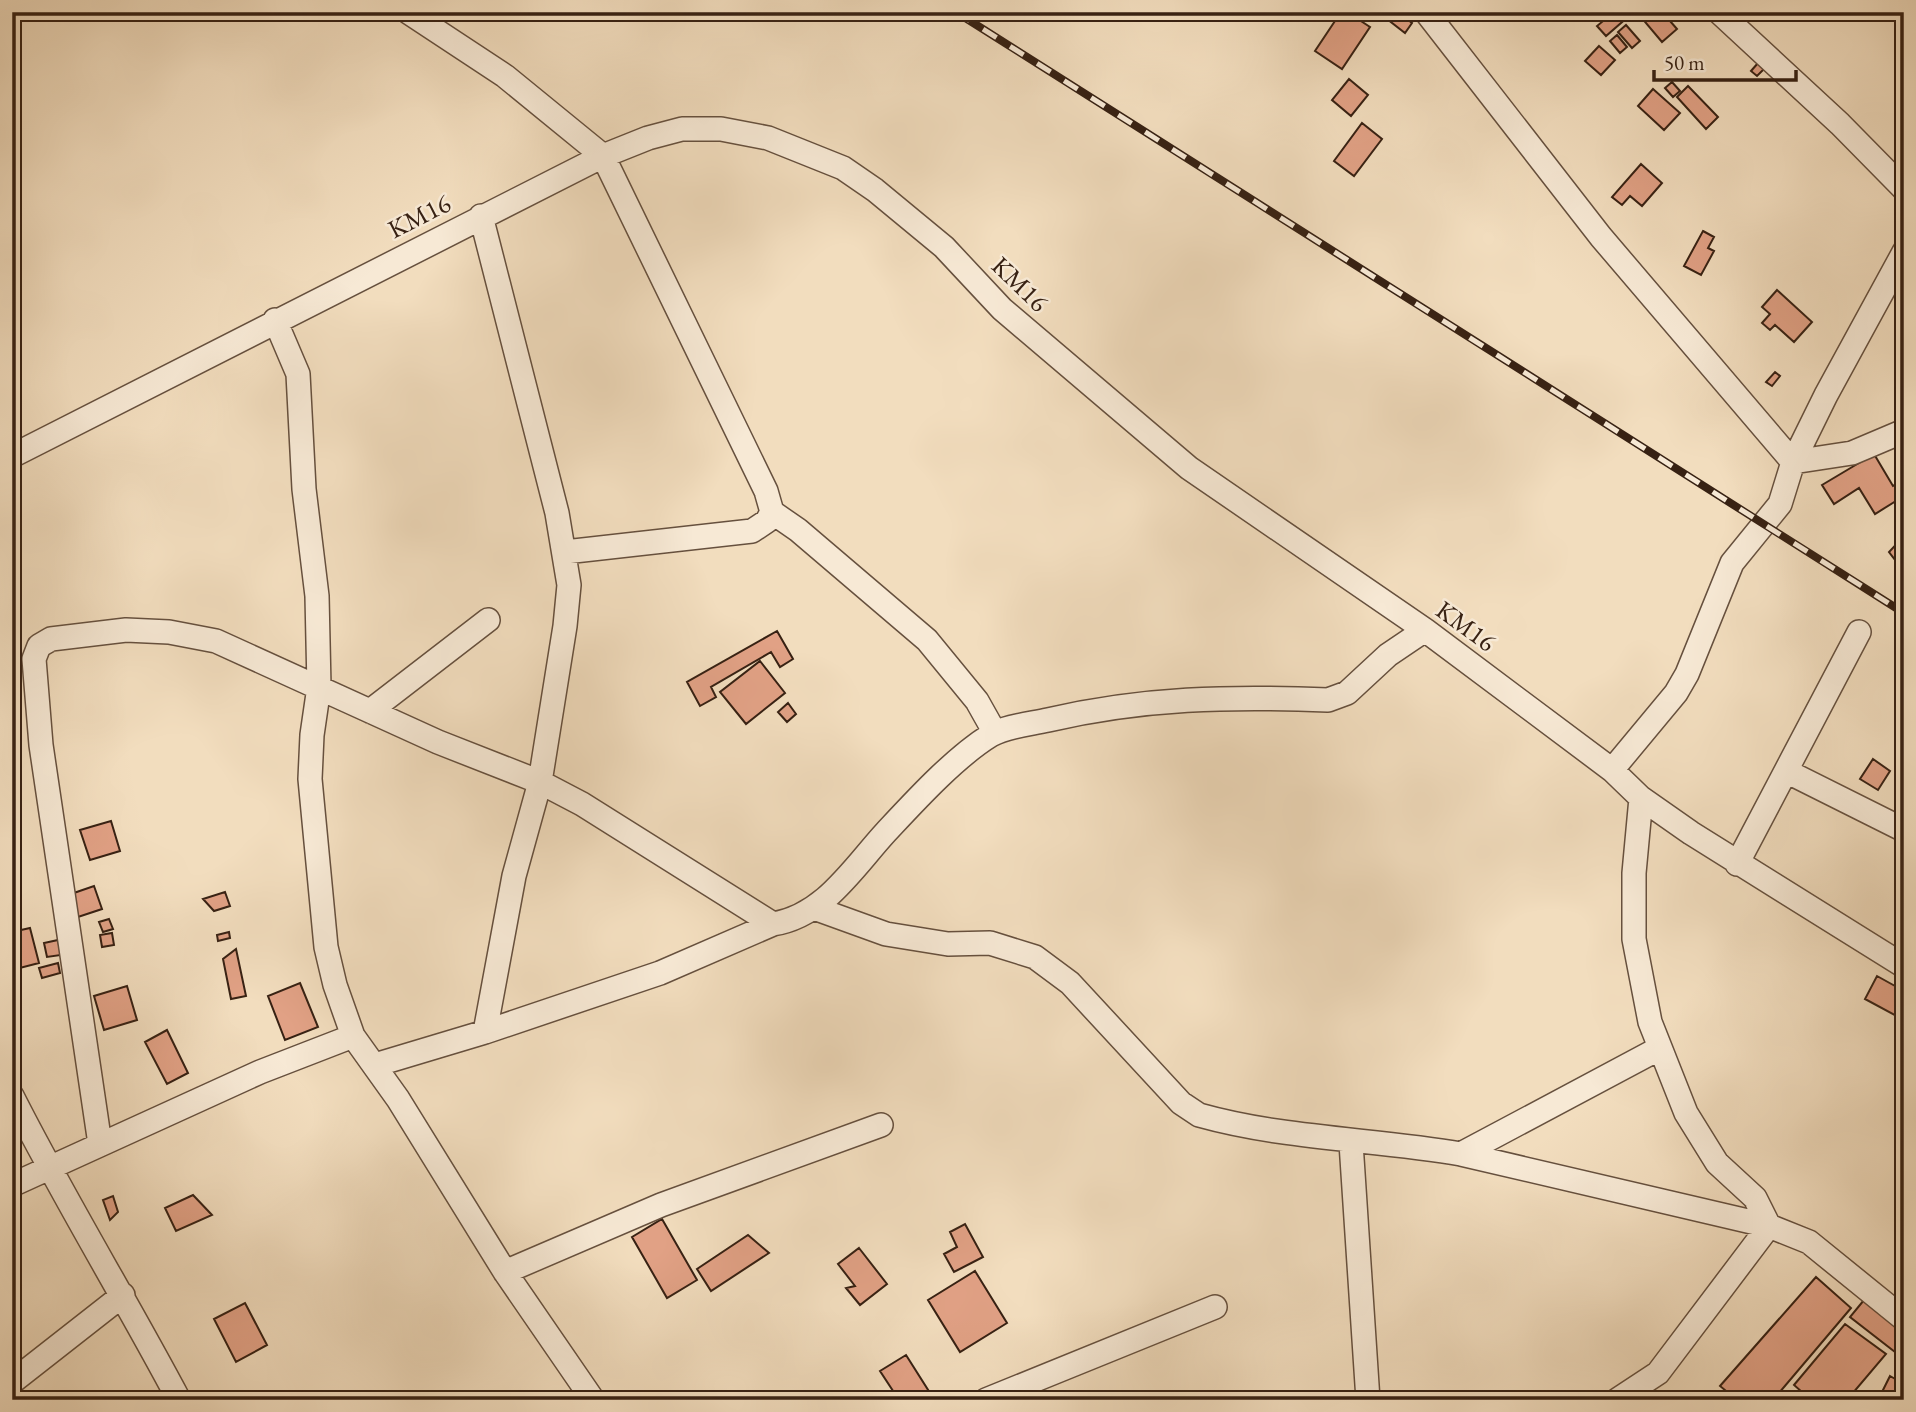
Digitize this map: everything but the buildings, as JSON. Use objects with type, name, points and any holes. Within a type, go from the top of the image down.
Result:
[{"type":"street","points":[[408,12],[505,76],[603,156],[766,491],[772,512],[798,530],[927,640],[964,684],[995,733]]},
{"type":"street","points":[[1426,12],[1601,237],[1793,462]]},
{"type":"street","points":[[1719,12],[1840,124],[1904,189]]},
{"type":"street","name":"KM16","points":[[12,456],[275,320],[603,156],[682,129],[721,129],[768,138],[843,168],[876,190],[944,247],[1002,309],[1189,468],[1425,630],[1612,770],[1641,797],[1737,864],[1904,966]]},
{"type":"street","points":[[481,216],[565,552],[569,586],[540,782],[514,876],[485,1032]]},
{"type":"street","points":[[1612,770],[1676,693],[1732,563],[1780,504],[1793,462],[1904,252]]},
{"type":"street","points":[[275,320],[298,374],[304,489],[317,596],[319,687],[312,735],[310,779],[326,947],[335,985],[353,1035],[375,1065],[505,1272],[593,1400]]},
{"type":"street","points":[[1793,462],[1852,453],[1904,431]]},
{"type":"street","points":[[565,552],[751,531],[766,521],[772,512]]},
{"type":"street","points":[[370,710],[488,620]]},
{"type":"street","points":[[100,1143],[41,745],[34,659],[39,646],[67,635],[126,630],[169,632],[215,641],[438,742],[540,782],[582,804],[773,924]]},
{"type":"street","points":[[375,1065],[485,1032],[660,973],[814,908],[973,747],[995,733],[1088,710],[1174,699],[1328,700],[1347,693],[1388,654],[1425,630]]},
{"type":"street","points":[[1737,864],[1859,632]]},
{"type":"street","points":[[1786,771],[1904,830]]},
{"type":"street","points":[[1641,797],[1634,873],[1634,939],[1650,1022],[1686,1113],[1717,1163],[1755,1198],[1769,1226]]},
{"type":"street","points":[[814,908],[886,934],[948,944],[990,943],[1035,957],[1069,983],[1181,1103],[1199,1115],[1352,1143],[1416,1146],[1461,1154],[1769,1226],[1809,1242],[1904,1319]]},
{"type":"street","points":[[12,1185],[260,1072],[353,1035]]},
{"type":"street","points":[[1461,1154],[1660,1048]]},
{"type":"street","points":[[12,1096],[48,1167],[123,1295],[179,1400]]},
{"type":"street","points":[[505,1272],[661,1205],[881,1125]]},
{"type":"street","points":[[1352,1143],[1368,1400]]},
{"type":"street","points":[[1617,1400],[1658,1373],[1769,1226]]},
{"type":"street","points":[[12,1382],[123,1295]]},
{"type":"street","points":[[986,1400],[1215,1307]]},
{"type":"railway","points":[[956,12],[1904,613]]}]
